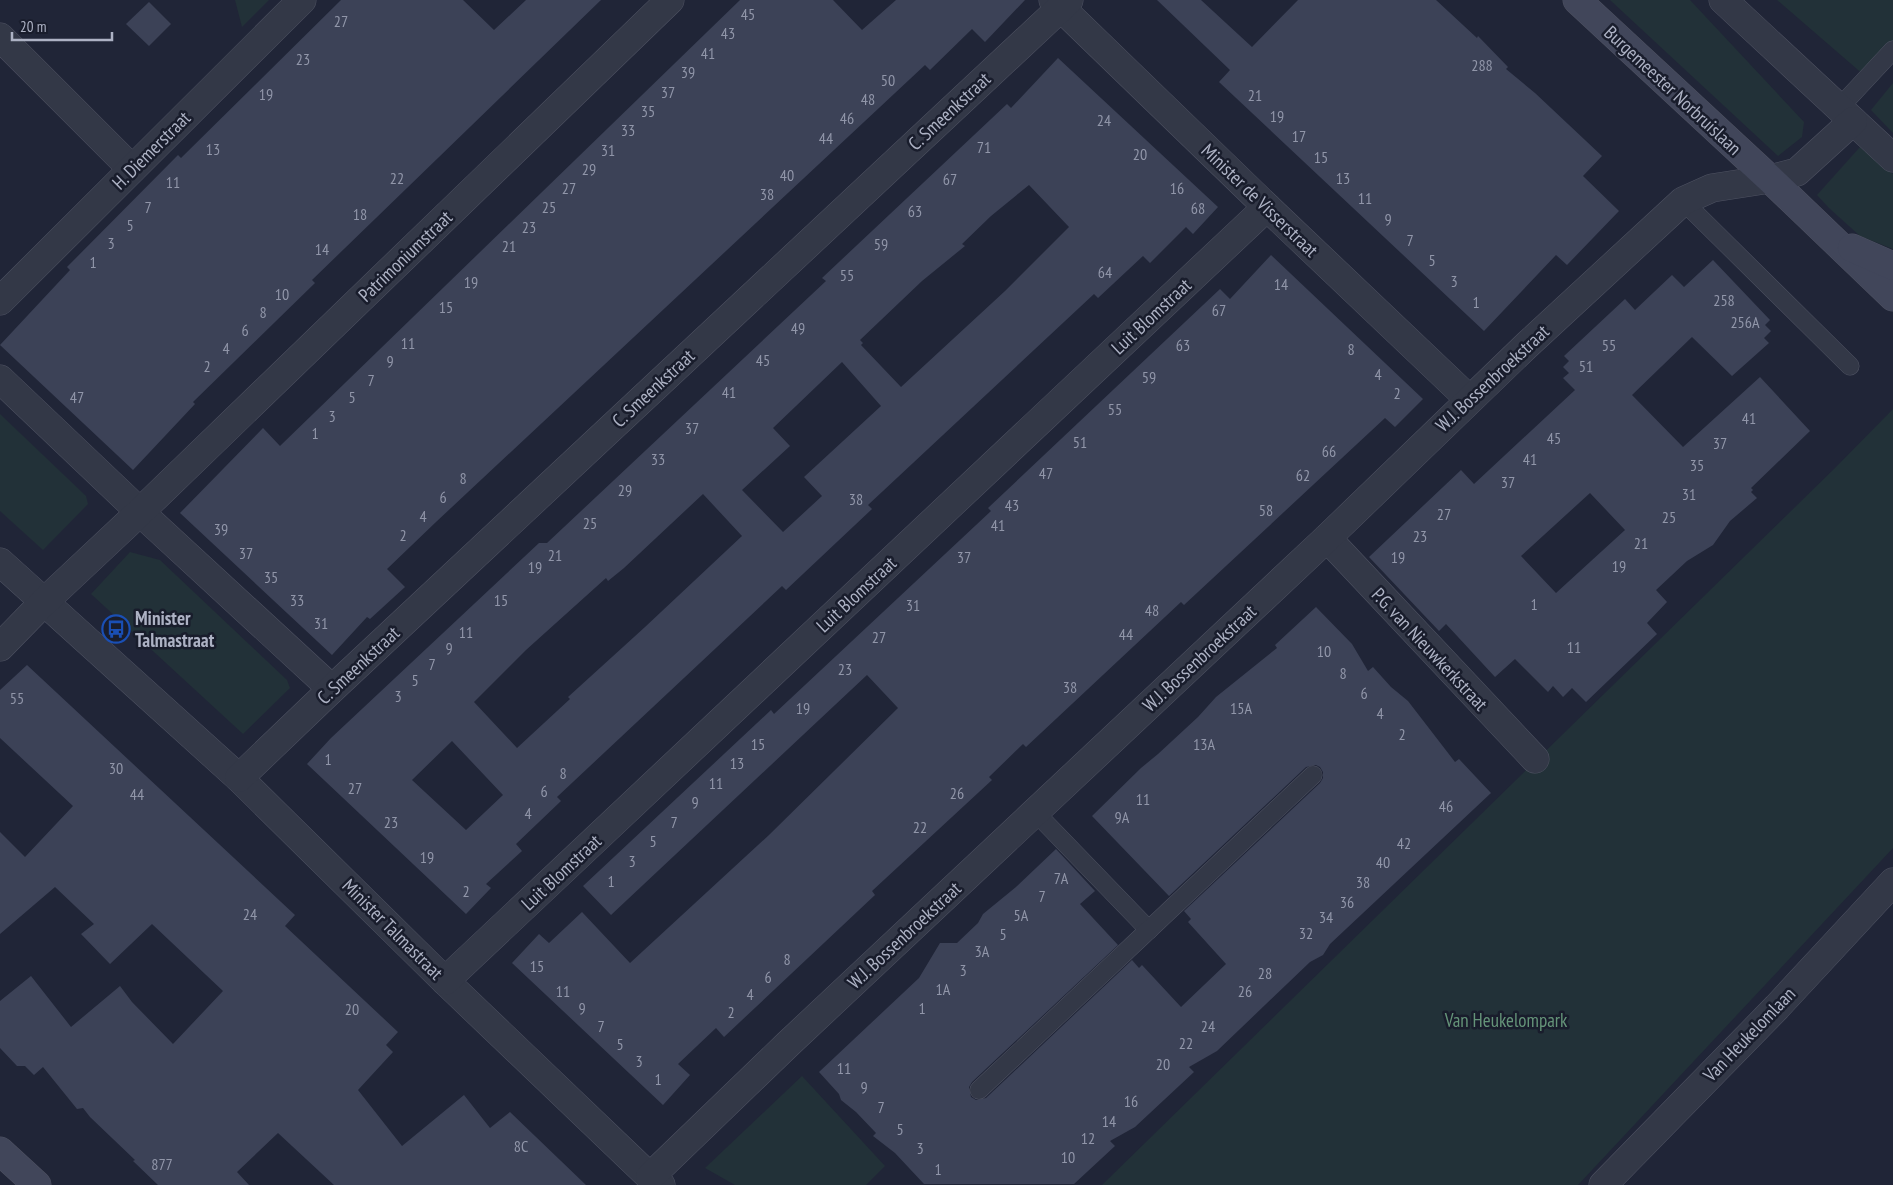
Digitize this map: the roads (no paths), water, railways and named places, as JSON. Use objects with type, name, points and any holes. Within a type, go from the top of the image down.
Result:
[{"type":"main road","name":"Burgemeester Norbruislaan","points":[[1577,0],[1770,179],[1893,297]]},
{"type":"main road","name":"Burgemeester Norbruislaan","points":[[1834,241],[1893,266]]},
{"type":"main road","points":[[0,1151],[37,1185]]},
{"type":"street","name":"H. Diemerstraat","points":[[0,301],[302,0]]},
{"type":"street","name":"Patrimoniumstraat","points":[[140,512],[670,0]]},
{"type":"street","points":[[1723,0],[1893,158]]},
{"type":"street","name":"Minister de Visserstraat","points":[[1060,2],[1267,207],[1470,399]]},
{"type":"street","name":"C. Smeenkstraat","points":[[239,778],[1060,2]]},
{"type":"street","points":[[0,37],[132,169]]},
{"type":"street","points":[[1770,179],[1796,172],[1846,114]]},
{"type":"street","name":"W.J. Bossenbroekstraat","points":[[656,1181],[788,1044],[1327,538],[1470,399],[1683,201],[1712,188],[1770,179]]},
{"type":"street","name":"Luit Blomstraat","points":[[445,981],[1267,207]]},
{"type":"street","points":[[0,379],[140,512],[332,689]]},
{"type":"street","points":[[0,647],[44,602],[140,512]]},
{"type":"street","name":"P.G. van Nieuwkerkstraat","points":[[1327,538],[1534,759]]},
{"type":"street","name":"Minister Talmastraat","points":[[0,562],[239,778],[445,981],[656,1181]]},
{"type":"street","name":"Van Heukelomlaan","points":[[1603,1185],[1777,1007],[1893,882]]},
{"type":"lane","points":[[1846,114],[1893,50]]},
{"type":"lane","points":[[1683,201],[1850,366]]},
{"type":"lane","points":[[979,1090],[1313,775]]},
{"type":"lane","points":[[1035,812],[1149,930]]},
{"type":"place","name":"Minister Talmastraat","points":[[116,629]]},
{"type":"park label","name":"Van Heukelompark","points":[[1506,1020]]}]
